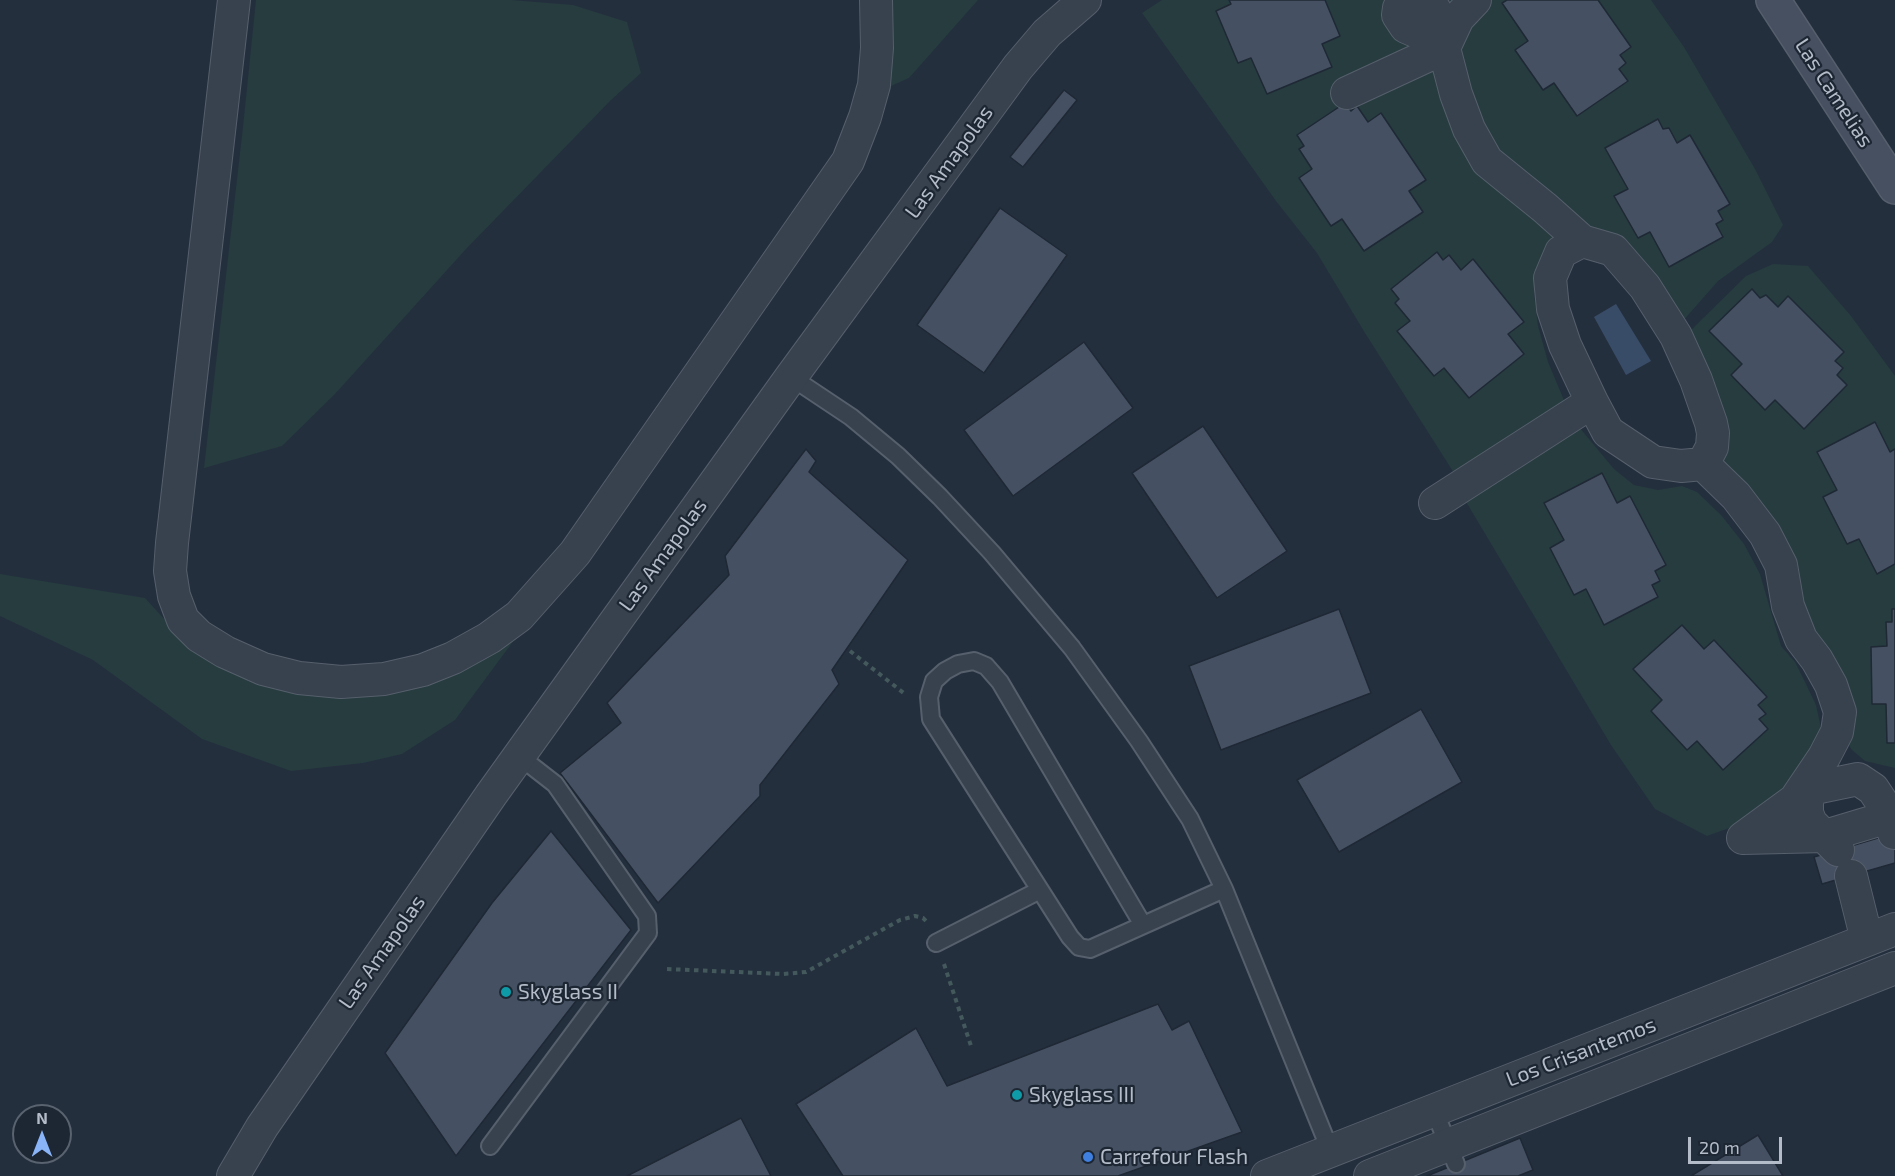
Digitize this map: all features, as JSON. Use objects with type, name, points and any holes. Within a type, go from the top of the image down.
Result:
[{"type":"street","points":[[234,0],[172,543],[170,571],[172,588],[183,620],[199,636],[225,652],[263,669],[299,678],[341,682],[384,679],[423,670],[453,658],[480,643],[519,616],[575,553],[848,161],[865,117],[874,85],[877,48],[876,0]]},
{"type":"street","name":"Las Amapolas","points":[[233,1176],[262,1126],[519,756],[791,377],[1018,67],[1047,33],[1085,0]]},
{"type":"street","points":[[1406,0],[1399,8],[1398,15],[1406,27],[1441,43]]},
{"type":"street","points":[[1424,0],[1435,10],[1441,43],[1456,94],[1469,129],[1487,161],[1582,241],[1613,250],[1645,287],[1676,336],[1696,380],[1713,433],[1712,447],[1703,464]]},
{"type":"street","points":[[1347,93],[1441,43],[1458,18],[1475,0]]},
{"type":"street","name":"Las Camelias","points":[[1773,0],[1895,187]]},
{"type":"street","points":[[1582,241],[1561,252],[1550,278],[1553,309],[1565,345],[1608,432],[1653,462],[1681,466],[1703,464],[1736,496],[1765,534],[1781,565],[1788,606],[1802,639],[1826,677],[1840,712],[1837,732],[1803,793]]},
{"type":"street","points":[[1435,502],[1592,402]]},
{"type":"street","points":[[1858,779],[1873,789],[1893,822],[1838,854],[1743,838],[1803,793],[1858,779],[1895,781]]},
{"type":"street","points":[[1803,793],[1811,823],[1838,854],[1881,934]]},
{"type":"street","name":"Los Crisantemos","points":[[1267,1176],[1881,934]]},
{"type":"street","name":"Los Crisantemos","points":[[1370,1176],[1453,1154],[1704,1044],[1895,968]]},
{"type":"street","points":[[1691,1009],[1704,1044]]},
{"type":"street","name":"Las Amapolas","points":[[213,1176],[262,1126]]},
{"type":"lane","points":[[791,377],[851,417],[898,456],[992,553],[1072,648],[1138,741],[1190,819],[1224,889],[1330,1150]]},
{"type":"lane","points":[[1143,925],[1000,682],[986,666],[974,661],[958,664],[945,671],[934,681],[929,698],[932,719],[1070,937],[1079,947],[1090,950],[1224,889]]},
{"type":"lane","points":[[490,1146],[648,933],[647,916],[555,784],[519,756]]},
{"type":"lane","points":[[936,943],[1040,890]]},
{"type":"lane","points":[[1434,1110],[1453,1154]]},
{"type":"path","points":[[850,651],[911,699],[929,707]]},
{"type":"path","points":[[667,969],[783,974],[806,972],[900,920],[915,916],[923,918],[930,925],[972,1049]]},
{"type":"green space","points":[[256,0],[511,0],[573,5],[627,22],[641,73],[611,100],[466,249],[335,394],[282,446],[204,468],[243,127]]},
{"type":"green space","points":[[893,0],[978,0],[909,78],[891,86]]},
{"type":"green space","points":[[1162,0],[1390,0],[1410,42],[1437,68],[1442,87],[1562,231],[1534,294],[1538,326],[1548,362],[1566,405],[1454,473],[1317,253],[1276,201],[1142,13]]},
{"type":"green space","points":[[1439,0],[1651,0],[1684,47],[1755,169],[1783,225],[1772,242],[1718,281],[1682,322],[1481,148]]},
{"type":"green space","points":[[1773,264],[1808,266],[1851,316],[1895,376],[1895,768],[1865,761],[1851,749],[1841,730],[1784,583],[1725,493],[1701,351],[1687,334],[1746,276]]},
{"type":"green space","points":[[1579,427],[1614,469],[1634,485],[1658,490],[1682,486],[1697,492],[1721,515],[1744,544],[1760,574],[1781,646],[1795,662],[1804,680],[1816,705],[1821,728],[1797,788],[1757,818],[1707,836],[1655,809],[1611,745],[1465,500]]},
{"type":"green space","points":[[0,574],[145,598],[166,621],[216,658],[338,693],[526,624],[455,720],[402,754],[363,763],[291,771],[202,739],[93,660],[0,616]]},
{"type":"water","points":[[1616,304],[1651,361],[1626,375],[1594,317]]},
{"type":"building","points":[[1229,0],[1325,0],[1340,36],[1322,44],[1332,67],[1267,94],[1251,58],[1238,63],[1216,11],[1231,4]]},
{"type":"building","points":[[1507,0],[1598,0],[1631,47],[1620,55],[1626,63],[1619,69],[1628,81],[1577,116],[1554,83],[1543,90],[1515,50],[1528,41],[1502,3]]},
{"type":"building","points":[[1064,90],[1077,100],[1023,167],[1010,157]]},
{"type":"building","points":[[1345,103],[1351,111],[1357,106],[1368,122],[1381,113],[1426,180],[1409,191],[1423,212],[1364,251],[1342,219],[1331,226],[1299,178],[1312,169],[1299,149],[1304,146],[1297,135]]},
{"type":"building","points":[[1658,119],[1663,129],[1669,128],[1677,143],[1690,135],[1730,204],[1718,211],[1723,220],[1716,224],[1723,237],[1669,267],[1650,232],[1638,238],[1614,196],[1628,189],[1605,148]]},
{"type":"building","points":[[1000,208],[1067,255],[984,373],[917,325]]},
{"type":"building","points":[[1437,252],[1443,260],[1449,255],[1461,270],[1473,259],[1524,322],[1508,334],[1524,354],[1469,398],[1444,368],[1434,376],[1397,331],[1410,321],[1395,303],[1399,299],[1391,289]]},
{"type":"building","points":[[1752,289],[1760,298],[1766,295],[1778,307],[1788,296],[1844,352],[1835,361],[1843,368],[1837,375],[1847,385],[1804,429],[1775,400],[1765,410],[1731,375],[1742,364],[1709,331]]},
{"type":"building","points":[[1084,342],[1133,408],[1013,496],[964,430]]},
{"type":"building","points":[[1875,422],[1890,452],[1895,449],[1895,564],[1877,574],[1859,539],[1847,544],[1823,497],[1837,490],[1817,452]]},
{"type":"building","points":[[1203,426],[1287,551],[1217,598],[1132,473]]},
{"type":"building","points":[[806,449],[816,461],[809,472],[908,560],[832,670],[839,684],[760,785],[760,796],[658,903],[560,773],[621,723],[607,703],[729,575],[725,556]]},
{"type":"building","points":[[1602,473],[1617,503],[1630,496],[1666,565],[1655,571],[1660,581],[1652,585],[1658,597],[1604,625],[1586,589],[1574,595],[1550,548],[1564,540],[1544,503]]},
{"type":"building","points":[[1339,609],[1371,693],[1221,750],[1189,666]]},
{"type":"building","points":[[1892,609],[1895,609],[1895,743],[1887,743],[1886,704],[1872,704],[1871,647],[1887,646],[1886,622],[1892,622]]},
{"type":"building","points":[[1682,625],[1704,649],[1714,640],[1767,697],[1758,705],[1766,714],[1759,719],[1768,729],[1723,770],[1697,741],[1687,750],[1651,711],[1662,700],[1633,669]]},
{"type":"building","points":[[1421,709],[1462,782],[1339,852],[1297,780]]},
{"type":"building","name":"Skyglass II","points":[[551,831],[631,930],[456,1156],[385,1053],[492,903]]},
{"type":"building","points":[[1895,833],[1895,863],[1822,884],[1814,857]]},
{"type":"building","name":"Skyglass III","points":[[1158,1004],[1172,1030],[1189,1021],[1242,1132],[1118,1176],[843,1176],[796,1104],[916,1028],[947,1086]]},
{"type":"building","points":[[741,1118],[771,1176],[627,1176]]},
{"type":"building","points":[[1758,1135],[1783,1176],[1691,1176]]},
{"type":"building","points":[[1520,1138],[1533,1170],[1518,1176],[1427,1176]]},
{"type":"place","name":"Skyglass II","points":[[506,992]]},
{"type":"place","name":"Skyglass III","points":[[1017,1095]]},
{"type":"place","name":"Carrefour Flash","points":[[1088,1157]]}]
